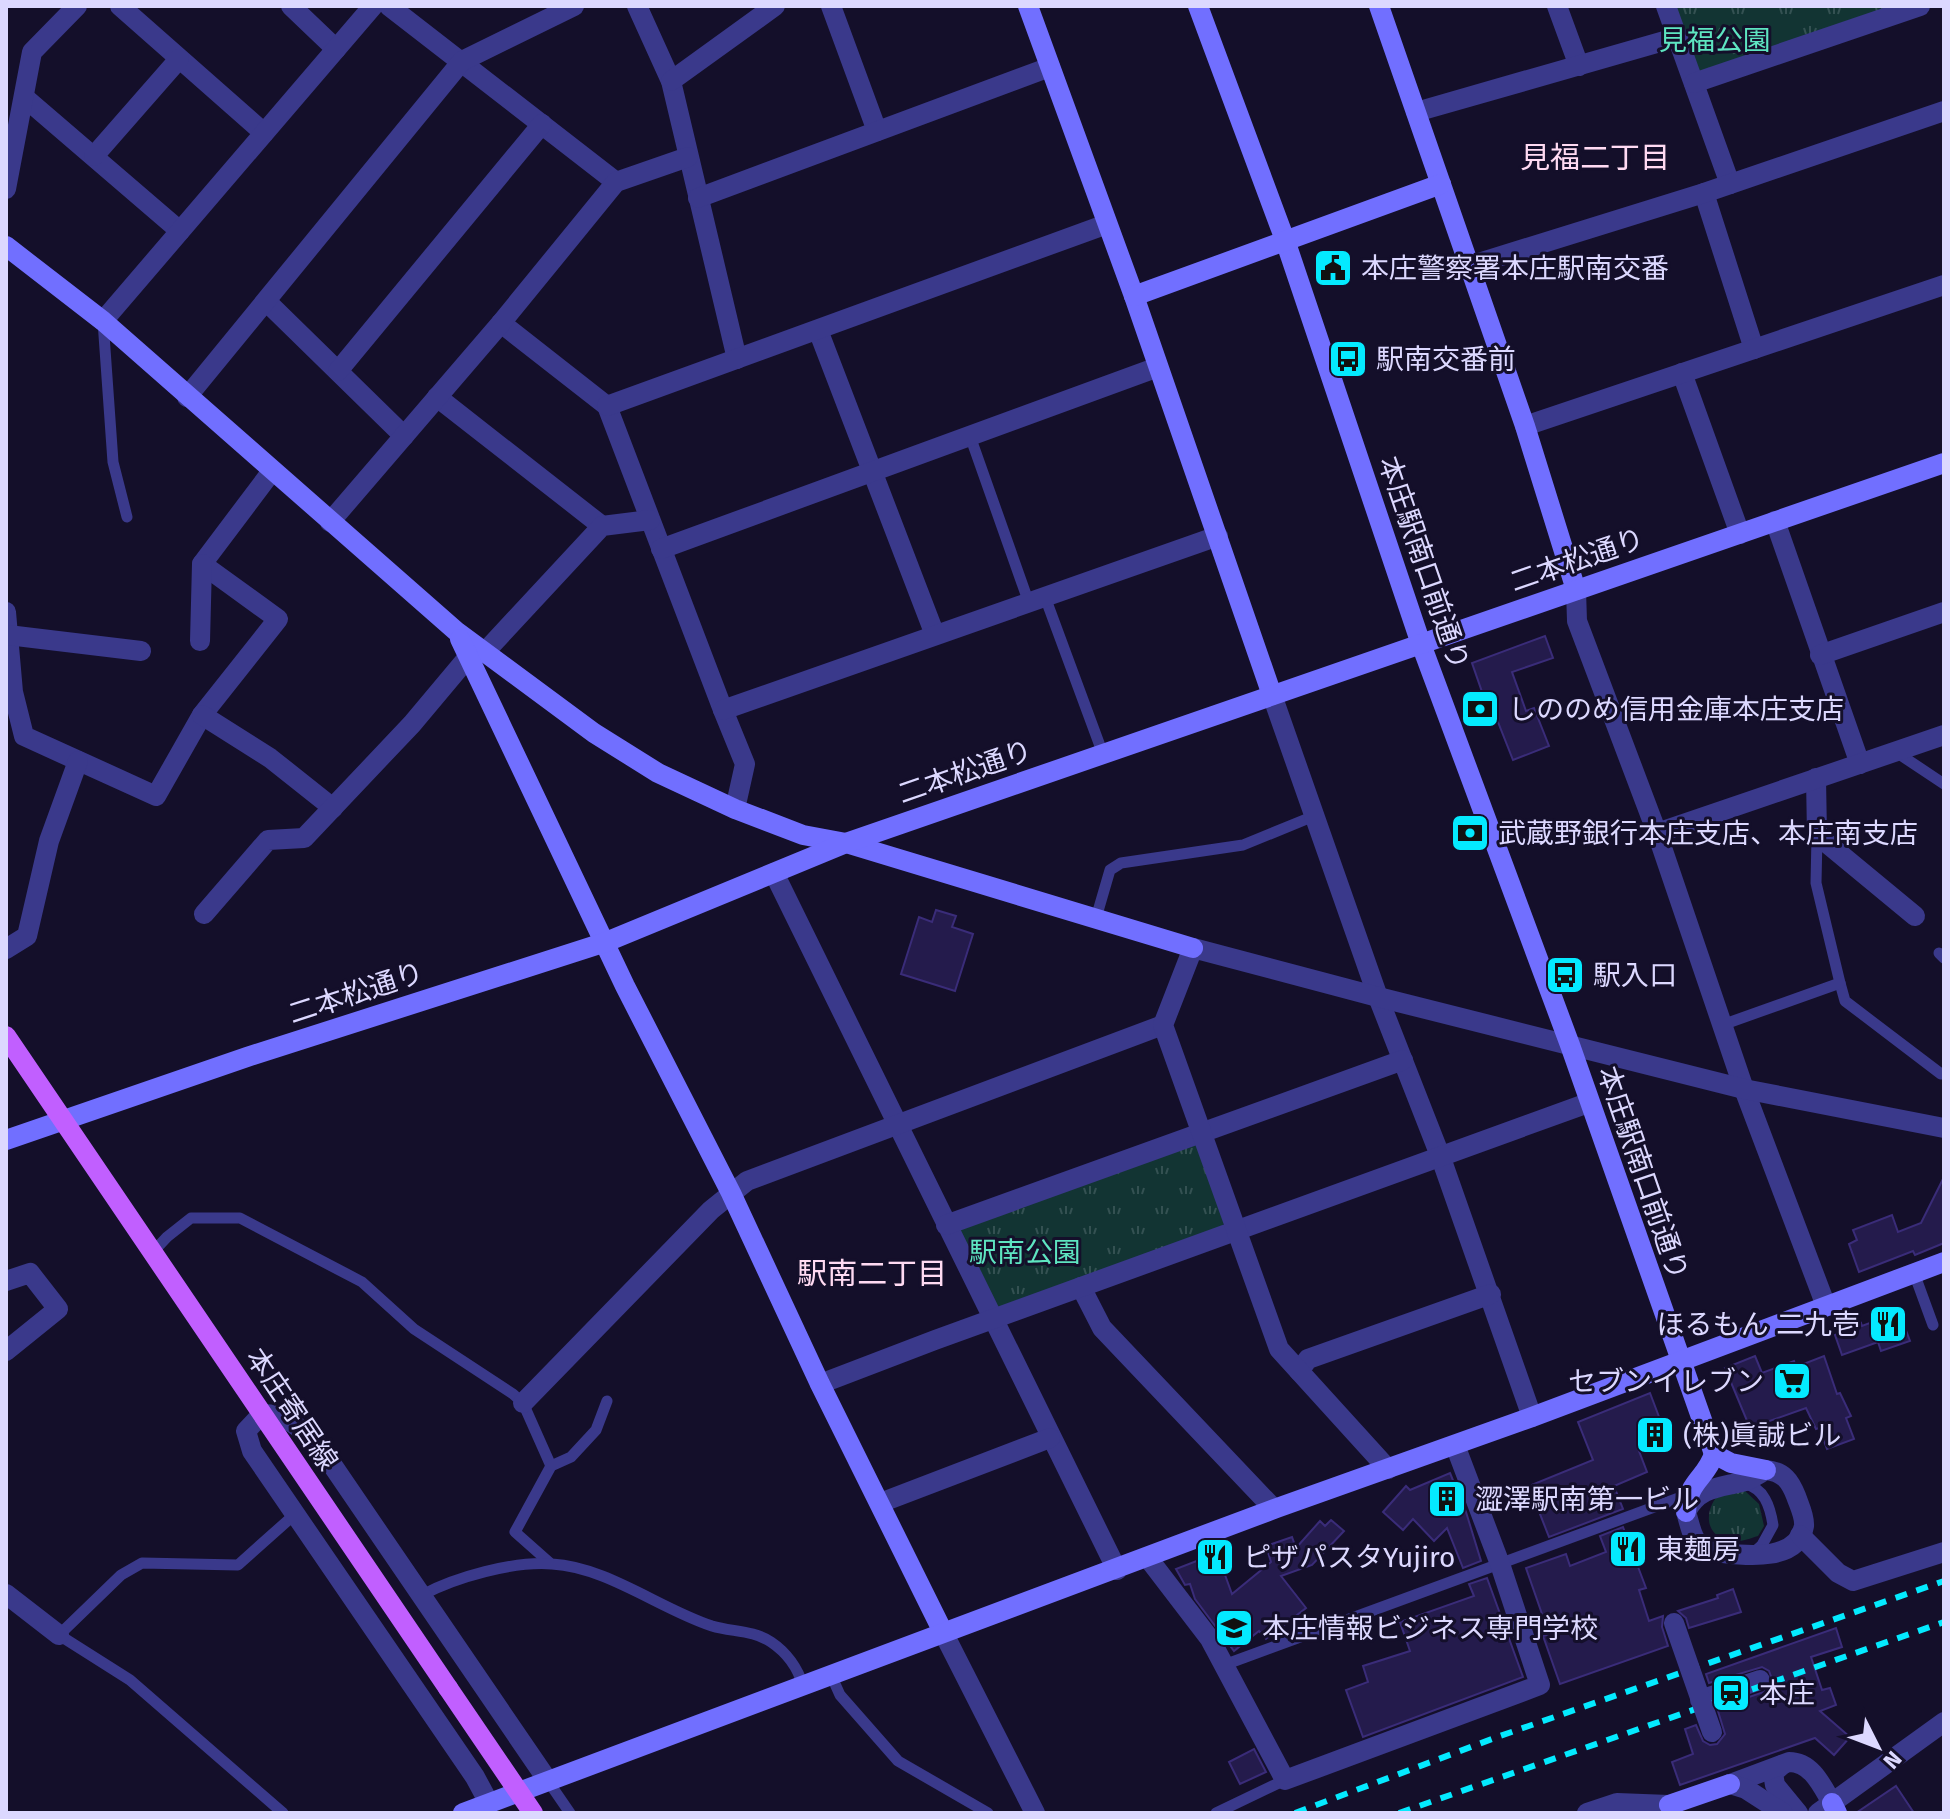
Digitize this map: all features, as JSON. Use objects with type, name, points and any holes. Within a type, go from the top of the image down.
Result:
[{"type":"main road","name":"本庄寄居線","points":[[6,1036],[533,1813]]},
{"type":"street","points":[[6,189],[32,52],[77,6]]},
{"type":"street","points":[[120,6],[264,133]]},
{"type":"street","points":[[291,6],[336,49]]},
{"type":"street","points":[[103,321],[373,6]]},
{"type":"street","points":[[389,6],[616,182]]},
{"type":"street","points":[[187,397],[462,61],[574,6]]},
{"type":"street","points":[[637,6],[671,81],[737,359]]},
{"type":"street","points":[[671,81],[775,6]]},
{"type":"street","points":[[831,6],[877,131]]},
{"type":"street","points":[[1028,6],[1134,296],[1378,997],[1491,1294],[1532,1417]]},
{"type":"street","name":"本庄駅南口前通り","points":[[1198,6],[1285,240],[1421,644],[1570,1045],[1714,1454]]},
{"type":"street","points":[[1379,6],[1525,426],[1576,590],[1577,621],[1657,833],[1744,1089],[1826,1306]]},
{"type":"street","points":[[1557,6],[1579,66]]},
{"type":"street","points":[[1666,6],[1730,184]]},
{"type":"street","points":[[1694,83],[1920,6]]},
{"type":"street","points":[[1416,112],[1678,37]]},
{"type":"street","points":[[94,156],[179,59]]},
{"type":"street","points":[[698,198],[1050,67]]},
{"type":"street","points":[[24,97],[180,231]]},
{"type":"street","points":[[1469,266],[1704,193],[1944,111]]},
{"type":"street","points":[[338,371],[542,124]]},
{"type":"street","points":[[330,522],[501,323],[616,182],[688,157]]},
{"type":"street","points":[[1134,296],[1441,184]]},
{"type":"street","points":[[1704,193],[1754,349]]},
{"type":"street","points":[[607,406],[1107,224]]},
{"type":"street","points":[[6,246],[103,321],[456,631],[477,655],[658,773],[735,809],[803,835],[846,843],[1193,948],[1378,997],[1744,1089],[1944,1128]]},
{"type":"street","points":[[1525,426],[1944,285]]},
{"type":"street","points":[[267,302],[404,436]]},
{"type":"street","points":[[501,323],[607,406],[745,764],[735,809]]},
{"type":"street","points":[[818,330],[935,635]]},
{"type":"street","points":[[661,549],[1158,367]]},
{"type":"street","points":[[1682,373],[1740,534]]},
{"type":"street","points":[[437,397],[602,526]]},
{"type":"street","name":"二本松通り","points":[[6,1140],[247,1057],[606,942],[846,843],[1944,463]]},
{"type":"street","points":[[200,641],[202,564],[272,471]]},
{"type":"street","points":[[204,914],[268,840],[304,838],[602,526],[650,520]]},
{"type":"street","points":[[1775,521],[1860,764]]},
{"type":"street","points":[[723,710],[1218,536]]},
{"type":"street","points":[[6,612],[13,692],[24,736],[156,796],[202,715],[278,619],[202,564]]},
{"type":"street","points":[[1820,655],[1944,612]]},
{"type":"street","points":[[8,635],[141,651]]},
{"type":"street","points":[[477,655],[625,986],[731,1193],[820,1384],[1035,1813]]},
{"type":"street","points":[[202,715],[270,758],[333,808]]},
{"type":"street","points":[[1657,833],[1944,735]]},
{"type":"street","points":[[6,949],[27,936],[49,841],[78,761]]},
{"type":"street","points":[[1816,778],[1817,835],[1915,916]]},
{"type":"street","points":[[774,873],[1117,1570]]},
{"type":"street","points":[[1193,948],[1163,1025],[1279,1349],[1388,1469]]},
{"type":"street","points":[[523,1403],[731,1193],[747,1181],[1163,1025]]},
{"type":"street","points":[[946,1225],[1403,1060]]},
{"type":"street","points":[[820,1384],[1588,1103]]},
{"type":"street","points":[[463,1813],[492,1808],[548,1781],[943,1632],[1532,1417],[1944,1262]]},
{"type":"street","points":[[6,1281],[30,1273],[58,1309],[6,1351]]},
{"type":"street","points":[[1081,1287],[1102,1328],[1274,1509]]},
{"type":"street","points":[[1299,1371],[1308,1359],[1491,1294]]},
{"type":"street","points":[[492,1808],[475,1777],[249,1445],[246,1431],[262,1414],[273,1414],[290,1421],[320,1447],[548,1781]]},
{"type":"street","points":[[880,1503],[1050,1438]]},
{"type":"street","points":[[1148,1558],[1210,1639],[1285,1780],[1540,1685],[1500,1564],[1455,1445]]},
{"type":"street","points":[[1714,1454],[1731,1463],[1775,1471],[1791,1483],[1803,1517],[1800,1535],[1786,1549],[1749,1557],[1706,1550],[1694,1537],[1687,1503],[1714,1454]]},
{"type":"street","points":[[1687,1503],[1733,1482],[1751,1479],[1766,1470]]},
{"type":"street","points":[[1800,1535],[1838,1573],[1853,1581],[1944,1552]]},
{"type":"street","points":[[6,1594],[59,1635]]},
{"type":"street","points":[[1685,1619],[1674,1623],[1712,1732]]},
{"type":"street","points":[[1700,1700],[1760,1680]]},
{"type":"street","points":[[1587,1813],[1620,1808],[1660,1809],[1789,1762],[1804,1765],[1815,1776],[1829,1810],[1944,1722]]},
{"type":"street","points":[[1782,1765],[1773,1773],[1775,1785],[1798,1813]]},
{"type":"street","points":[[1730,1784],[1746,1789],[1783,1813]]},
{"type":"lane","points":[[103,321],[113,462],[127,517]]},
{"type":"lane","points":[[970,436],[1103,754]]},
{"type":"lane","points":[[1896,751],[1944,784]]},
{"type":"lane","points":[[1096,918],[1110,870],[1121,863],[1243,845],[1314,816]]},
{"type":"lane","points":[[1817,835],[1816,883],[1845,1001],[1941,1074]]},
{"type":"lane","points":[[1722,1025],[1840,983]]},
{"type":"lane","points":[[153,1252],[191,1218],[240,1218],[362,1282],[414,1329],[475,1367],[523,1403],[551,1466]]},
{"type":"lane","points":[[1914,1273],[1933,1325]]},
{"type":"lane","points":[[550,1563],[515,1532],[551,1466],[571,1457],[596,1430],[607,1401]]},
{"type":"lane","points":[[1733,1482],[1757,1488],[1763,1494],[1772,1516],[1771,1532],[1749,1557]]},
{"type":"lane","points":[[1224,1665],[1500,1564],[1687,1503]]},
{"type":"lane","points":[[283,1813],[130,1680],[59,1635],[121,1575],[142,1563],[238,1565],[294,1515]]},
{"type":"lane","points":[[422,1595],[445,1582],[489,1570],[550,1563],[580,1568],[711,1626],[761,1636],[782,1650],[799,1672],[803,1686]]},
{"type":"lane","points":[[831,1675],[840,1695],[898,1761],[988,1813]]},
{"type":"lane","points":[[1216,1813],[1285,1780]]},
{"type":"lane","points":[[548,1781],[570,1813]]},
{"type":"green space","name":"見福公園","points":[[1666,6],[1920,6],[1694,83]]},
{"type":"green space","name":"駅南公園","points":[[1191,1142],[1198,1145],[1225,1221],[1222,1227],[1009,1309],[995,1307],[956,1234],[964,1225]]},
{"type":"green space","points":[[1745,1491],[1759,1504],[1764,1526],[1758,1536],[1738,1541],[1726,1540],[1718,1536],[1710,1525],[1712,1504],[1721,1492]]},
{"type":"building","points":[[1545,636],[1553,658],[1512,672],[1526,711],[1534,708],[1549,746],[1513,760],[1492,707],[1488,709],[1472,663]]},
{"type":"building","points":[[936,910],[956,916],[952,927],[973,934],[955,991],[901,974],[919,917],[932,922]]},
{"type":"building","points":[[1944,1177],[1944,1243],[1915,1255],[1913,1251],[1859,1272],[1849,1244],[1857,1240],[1853,1230],[1892,1215],[1898,1232],[1921,1223]]},
{"type":"building","points":[[1899,1312],[1910,1341],[1881,1351],[1878,1342],[1842,1355],[1835,1335],[1861,1323],[1862,1326]]},
{"type":"building","points":[[1755,1356],[1762,1373],[1794,1361],[1796,1367],[1824,1356],[1837,1394],[1840,1393],[1851,1416],[1846,1418],[1854,1439],[1827,1449],[1819,1428],[1816,1429],[1806,1408],[1750,1428],[1725,1368]]},
{"type":"building","points":[[1650,1393],[1661,1422],[1666,1420],[1673,1437],[1639,1451],[1647,1472],[1614,1486],[1623,1509],[1549,1537],[1529,1486],[1593,1460],[1578,1422]]},
{"type":"building","points":[[1450,1473],[1481,1561],[1463,1568],[1447,1528],[1434,1541],[1413,1519],[1403,1530],[1383,1512],[1406,1486],[1410,1490]]},
{"type":"building","points":[[1331,1520],[1344,1531],[1312,1565],[1281,1576],[1306,1608],[1266,1639],[1259,1631],[1234,1651],[1195,1599],[1190,1584],[1185,1585],[1176,1569],[1217,1553],[1232,1594],[1271,1562],[1266,1546],[1292,1537],[1296,1548],[1320,1521],[1325,1526]]},
{"type":"building","points":[[1623,1527],[1646,1588],[1639,1590],[1649,1621],[1663,1616],[1662,1627],[1668,1646],[1560,1684],[1543,1636],[1549,1634],[1526,1568],[1566,1554],[1570,1566],[1606,1552],[1600,1536]]},
{"type":"building","points":[[1487,1578],[1523,1677],[1363,1737],[1346,1690],[1368,1682],[1363,1666],[1410,1651],[1400,1622],[1474,1596],[1469,1584]]},
{"type":"building","points":[[1733,1589],[1741,1612],[1689,1628],[1686,1618],[1678,1611],[1718,1598],[1717,1595]]},
{"type":"building","points":[[1836,1628],[1842,1647],[1811,1657],[1822,1690],[1830,1688],[1836,1705],[1820,1711],[1850,1737],[1834,1755],[1815,1738],[1680,1785],[1672,1762],[1693,1754],[1685,1729],[1696,1725],[1703,1741],[1710,1745],[1717,1744],[1725,1734],[1717,1708],[1764,1692],[1773,1682],[1769,1671],[1762,1667],[1709,1683],[1706,1674]]},
{"type":"building","points":[[1254,1749],[1266,1772],[1240,1784],[1229,1762]]},
{"type":"building","points":[[1896,1786],[1914,1813],[1856,1813]]},
{"type":"railway","points":[[1295,1813],[1500,1736],[1944,1581]]},
{"type":"railway","points":[[1399,1813],[1944,1622]]},
{"type":"place","name":"本庄警察署本庄駅南交番","points":[[1333,268]]},
{"type":"place","name":"駅南交番前","points":[[1348,359]]},
{"type":"place","name":"しののめ信用金庫本庄支店","points":[[1480,709]]},
{"type":"place","name":"武蔵野銀行本庄支店、本庄南支店","points":[[1470,833]]},
{"type":"place","name":"駅入口","points":[[1565,975]]},
{"type":"place","name":"ほるもん 二九壱","points":[[1888,1324]]},
{"type":"place","name":"セブンイレブン","points":[[1792,1381]]},
{"type":"place","name":"(株)眞誠ビル","points":[[1655,1435]]},
{"type":"place","name":"澀澤駅南第一ビル","points":[[1447,1499]]},
{"type":"place","name":"東麺房","points":[[1628,1549]]},
{"type":"place","name":"ピザパスタYujiro","points":[[1215,1557]]},
{"type":"place","name":"本庄情報ビジネス専門学校","points":[[1234,1628]]},
{"type":"place","name":"本庄","points":[[1731,1693]]},
{"type":"district","name":"見福二丁目","points":[[1595,158]]},
{"type":"district","name":"駅南二丁目","points":[[872,1274]]}]
